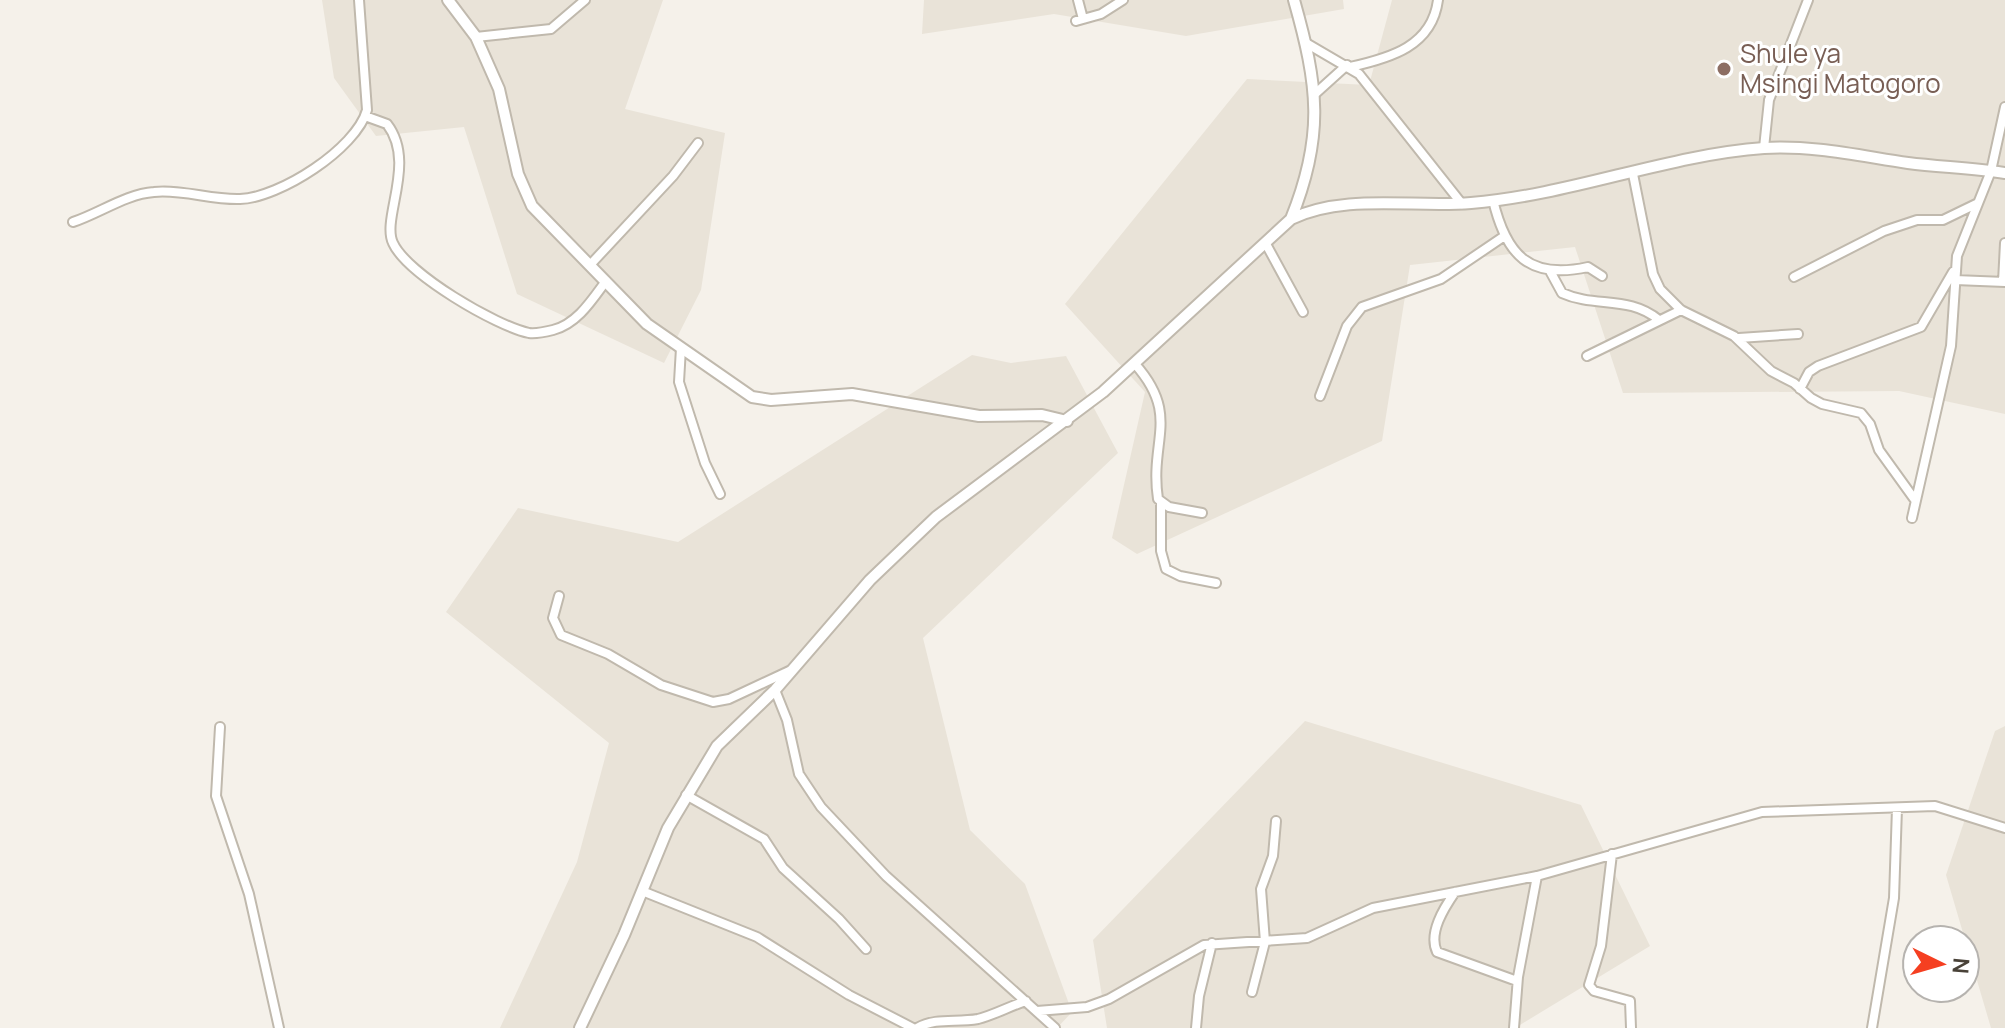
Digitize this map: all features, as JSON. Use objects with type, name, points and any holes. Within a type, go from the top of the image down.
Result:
[{"type":"street","points":[[73,222],[152,192],[245,199],[299,179],[319,165],[365,116],[368,89],[359,0]]},
{"type":"street","points":[[448,0],[476,37],[499,89],[521,186],[540,216],[647,324],[752,397],[852,394],[979,416],[1042,415],[1067,421]]},
{"type":"street","points":[[476,37],[551,29],[585,0]]},
{"type":"street","points":[[1078,0],[1079,20],[1101,14],[1123,0]]},
{"type":"street","points":[[1291,219],[1301,194],[1312,140],[1316,93],[1294,0]]},
{"type":"street","points":[[1316,93],[1349,66],[1414,45],[1432,24],[1438,0]]},
{"type":"street","points":[[1764,148],[1769,100],[1808,0]]},
{"type":"street","points":[[1306,43],[1349,66],[1376,92],[1462,204]]},
{"type":"street","points":[[1800,389],[1809,372],[1818,366],[1921,327],[1955,267],[1991,171],[2005,107]]},
{"type":"street","points":[[365,116],[384,122],[396,144],[399,180],[391,225],[393,245],[432,282],[505,324],[535,333],[566,324],[606,281]]},
{"type":"street","points":[[590,265],[673,176],[698,143]]},
{"type":"street","points":[[580,1028],[686,795],[717,746],[775,690],[870,580],[936,517],[1067,421],[1135,364],[1291,219],[1309,211],[1340,206],[1462,204],[1565,190],[1720,153],[1764,148],[1807,147],[2005,173]]},
{"type":"street","points":[[1633,174],[1653,274],[1660,289],[1681,310],[1737,338],[1771,371],[1822,404],[1861,413],[1879,450],[1915,500]]},
{"type":"street","points":[[1493,200],[1503,237],[1522,259],[1550,271],[1588,267],[1602,276]]},
{"type":"street","points":[[1794,277],[1884,231],[1917,220],[1943,220],[1977,203]]},
{"type":"street","points":[[1320,396],[1347,326],[1362,307],[1441,279],[1503,237]]},
{"type":"street","points":[[1955,280],[2004,282],[2005,243]]},
{"type":"street","points":[[1266,244],[1303,312]]},
{"type":"street","points":[[1912,518],[1951,346],[1955,267]]},
{"type":"street","points":[[1550,271],[1562,293],[1587,301],[1635,304],[1659,320]]},
{"type":"street","points":[[1587,356],[1681,310]]},
{"type":"street","points":[[1737,338],[1798,334]]},
{"type":"street","points":[[681,348],[679,382],[705,463],[720,494]]},
{"type":"street","points":[[1135,364],[1155,388],[1161,405],[1155,472],[1161,503],[1161,551],[1166,569],[1180,576],[1216,583]]},
{"type":"street","points":[[1161,503],[1202,513]]},
{"type":"street","points":[[559,596],[553,618],[561,635],[688,695],[722,701],[793,669]]},
{"type":"street","points":[[775,690],[787,720],[799,774],[821,807],[886,876],[1055,1028]]},
{"type":"street","points":[[220,727],[216,796],[249,894],[279,1028]]},
{"type":"street","points":[[686,795],[764,839],[783,868],[839,919],[866,949]]},
{"type":"street","points":[[1037,1011],[1087,1007],[1109,999],[1187,953],[1212,943],[1307,938],[1359,912],[1537,876],[1762,812],[1935,806],[2005,828]]},
{"type":"street","points":[[1872,1028],[1894,898],[1897,808]]},
{"type":"street","points":[[1252,992],[1265,942],[1261,889],[1273,856],[1276,821]]},
{"type":"street","points":[[1612,854],[1601,946],[1589,985],[1594,991],[1630,1001],[1631,1028]]},
{"type":"street","points":[[1514,1028],[1517,981],[1537,876]]},
{"type":"street","points":[[642,891],[757,937],[849,995],[915,1028],[930,1020],[978,1019],[1026,1001]]},
{"type":"street","points":[[1456,892],[1442,911],[1434,938],[1437,952],[1517,981]]},
{"type":"street","points":[[1196,1028],[1199,996],[1212,943]]},
{"type":"shaded area","points":[[322,0],[663,0],[625,109],[725,133],[701,290],[664,363],[517,294],[464,127],[376,136],[334,78]]},
{"type":"shaded area","points":[[924,0],[1343,0],[1344,9],[1186,36],[1054,14],[922,34]]},
{"type":"shaded area","points":[[1392,0],[2005,0],[2005,414],[1899,391],[1623,393],[1575,247],[1410,265],[1382,441],[1137,554],[1112,538],[1145,392],[1065,304],[1247,79],[1369,85]]},
{"type":"shaded area","points":[[972,355],[1011,363],[1066,356],[1118,453],[923,638],[970,830],[1025,884],[1072,1012],[1057,1028],[500,1028],[577,862],[609,743],[446,612],[518,508],[678,542]]},
{"type":"shaded area","points":[[1305,721],[1581,805],[1650,946],[1515,1028],[1107,1028],[1093,940]]},
{"type":"shaded area","points":[[2005,726],[2005,1028],[1991,1028],[1981,994],[1981,924],[1960,924],[1946,875],[1995,731]]},
{"type":"place","name":"Shule ya Msingi Matogoro","points":[[1724,69]]}]
